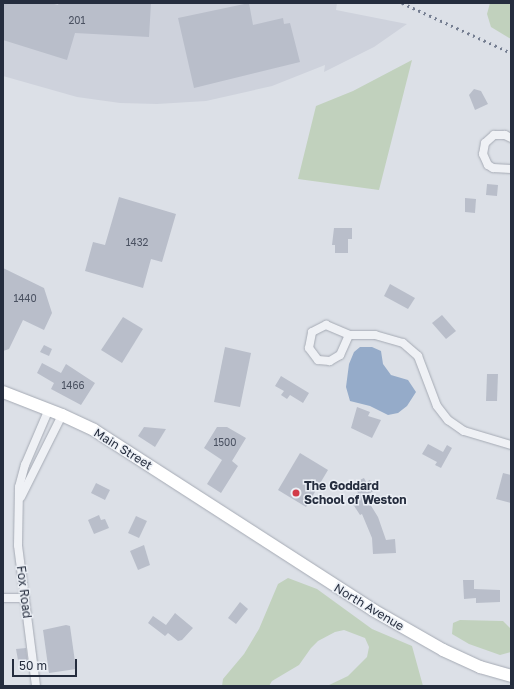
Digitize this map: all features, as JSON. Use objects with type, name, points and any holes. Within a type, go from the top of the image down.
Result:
[{"type":"main road","name":"Main Street","points":[[3,392],[62,415],[124,448],[235,521]]},
{"type":"main road","name":"North Avenue","points":[[235,521],[373,610],[443,650],[480,667],[511,676]]},
{"type":"street","points":[[511,138],[505,135],[494,135],[485,143],[483,154],[485,160],[494,168],[511,169]]},
{"type":"street","points":[[349,335],[342,351],[334,360],[318,360],[310,352],[310,336],[318,327],[330,326],[349,335],[387,337],[408,346],[420,360],[437,406],[448,420],[464,431],[511,445]]},
{"type":"street","name":"Fox Road","points":[[36,686],[18,538],[21,497],[20,483],[23,469],[49,409]]},
{"type":"street","name":"Fox Road","points":[[21,497],[62,415]]},
{"type":"street","points":[[3,598],[25,598]]},
{"type":"shaded area","points":[[3,3],[337,3],[336,10],[407,24],[374,47],[324,72],[325,65],[272,86],[206,101],[157,104],[120,103],[77,97],[3,76]]},
{"type":"green space","points":[[490,3],[511,3],[511,39],[491,27],[487,14]]},
{"type":"green space","points":[[412,60],[379,190],[298,179],[316,106],[353,91]]},
{"type":"green space","points":[[288,578],[317,589],[372,629],[412,646],[423,686],[327,686],[348,676],[367,657],[369,647],[365,638],[344,630],[335,632],[318,641],[299,665],[272,681],[269,686],[222,686],[223,679],[244,654],[259,629],[278,584]]},
{"type":"green space","points":[[460,620],[503,621],[511,629],[511,652],[500,655],[469,644],[452,634],[453,623]]},
{"type":"water","points":[[360,347],[372,347],[381,351],[383,364],[391,375],[408,380],[416,392],[407,406],[398,413],[388,415],[370,406],[350,401],[346,387],[349,364],[354,352]]},
{"type":"building","points":[[3,3],[50,3],[58,5],[59,3],[151,3],[149,37],[75,33],[67,60],[3,40]]},
{"type":"building","points":[[249,3],[253,25],[283,18],[284,24],[290,23],[300,62],[194,88],[178,18]]},
{"type":"building","points":[[474,89],[481,91],[488,104],[475,110],[469,95]]},
{"type":"building","points":[[487,184],[498,185],[497,196],[486,195]]},
{"type":"building","points":[[119,197],[176,214],[162,262],[151,259],[143,288],[85,271],[93,242],[105,245]]},
{"type":"building","points":[[465,198],[476,199],[475,213],[465,212]]},
{"type":"building","points":[[334,228],[352,228],[352,239],[348,239],[348,253],[335,253],[335,245],[332,245]]},
{"type":"building","points":[[3,268],[44,288],[52,313],[44,330],[23,320],[9,349],[3,351]]},
{"type":"building","points":[[390,284],[415,298],[408,309],[384,296]]},
{"type":"building","points":[[442,315],[456,331],[446,339],[432,323]]},
{"type":"building","points":[[123,317],[143,329],[122,363],[101,350]]},
{"type":"building","points":[[44,345],[52,349],[49,356],[40,352]]},
{"type":"building","points":[[225,347],[251,353],[240,407],[214,402]]},
{"type":"building","points":[[42,363],[61,373],[66,364],[95,383],[81,405],[51,389],[54,383],[37,373]]},
{"type":"building","points":[[487,374],[498,374],[497,401],[486,401]]},
{"type":"building","points":[[281,376],[309,393],[303,403],[290,395],[287,399],[281,395],[284,391],[275,386]]},
{"type":"building","points":[[357,407],[370,412],[368,416],[381,420],[372,438],[351,428]]},
{"type":"building","points":[[144,427],[166,429],[155,447],[138,436]]},
{"type":"building","points":[[217,427],[227,427],[246,438],[232,461],[238,466],[221,493],[207,484],[222,460],[204,448]]},
{"type":"building","points":[[428,444],[443,452],[447,445],[452,448],[441,468],[435,465],[437,462],[422,454]]},
{"type":"building","points":[[300,453],[328,470],[306,507],[278,490]]},
{"type":"building","points":[[503,473],[511,475],[511,503],[496,499]]},
{"type":"building","points":[[364,478],[366,482],[370,480],[375,490],[365,496],[378,517],[386,540],[395,539],[396,553],[373,554],[372,538],[362,514],[360,515],[349,498],[358,493],[353,483]]},
{"type":"building","points":[[96,483],[110,490],[105,500],[91,493]]},
{"type":"building","points":[[99,515],[101,520],[105,519],[109,528],[94,534],[88,520]]},
{"type":"building","points":[[136,516],[147,521],[139,538],[128,533]]},
{"type":"building","points":[[144,545],[150,565],[138,570],[130,551]]},
{"type":"building","points":[[463,580],[474,580],[474,589],[500,590],[500,602],[476,603],[476,598],[464,599]]},
{"type":"building","points":[[240,602],[248,609],[236,624],[228,618]]},
{"type":"building","points":[[175,613],[193,628],[182,640],[178,641],[168,633],[165,636],[148,623],[153,616],[166,625]]},
{"type":"building","points":[[66,625],[70,626],[76,669],[49,673],[43,630]]},
{"type":"building","points":[[26,648],[28,664],[19,666],[16,649]]},
{"type":"railway","points":[[402,3],[511,53]]},
{"type":"place","name":"The Goddard School of Weston","points":[[296,493]]}]
